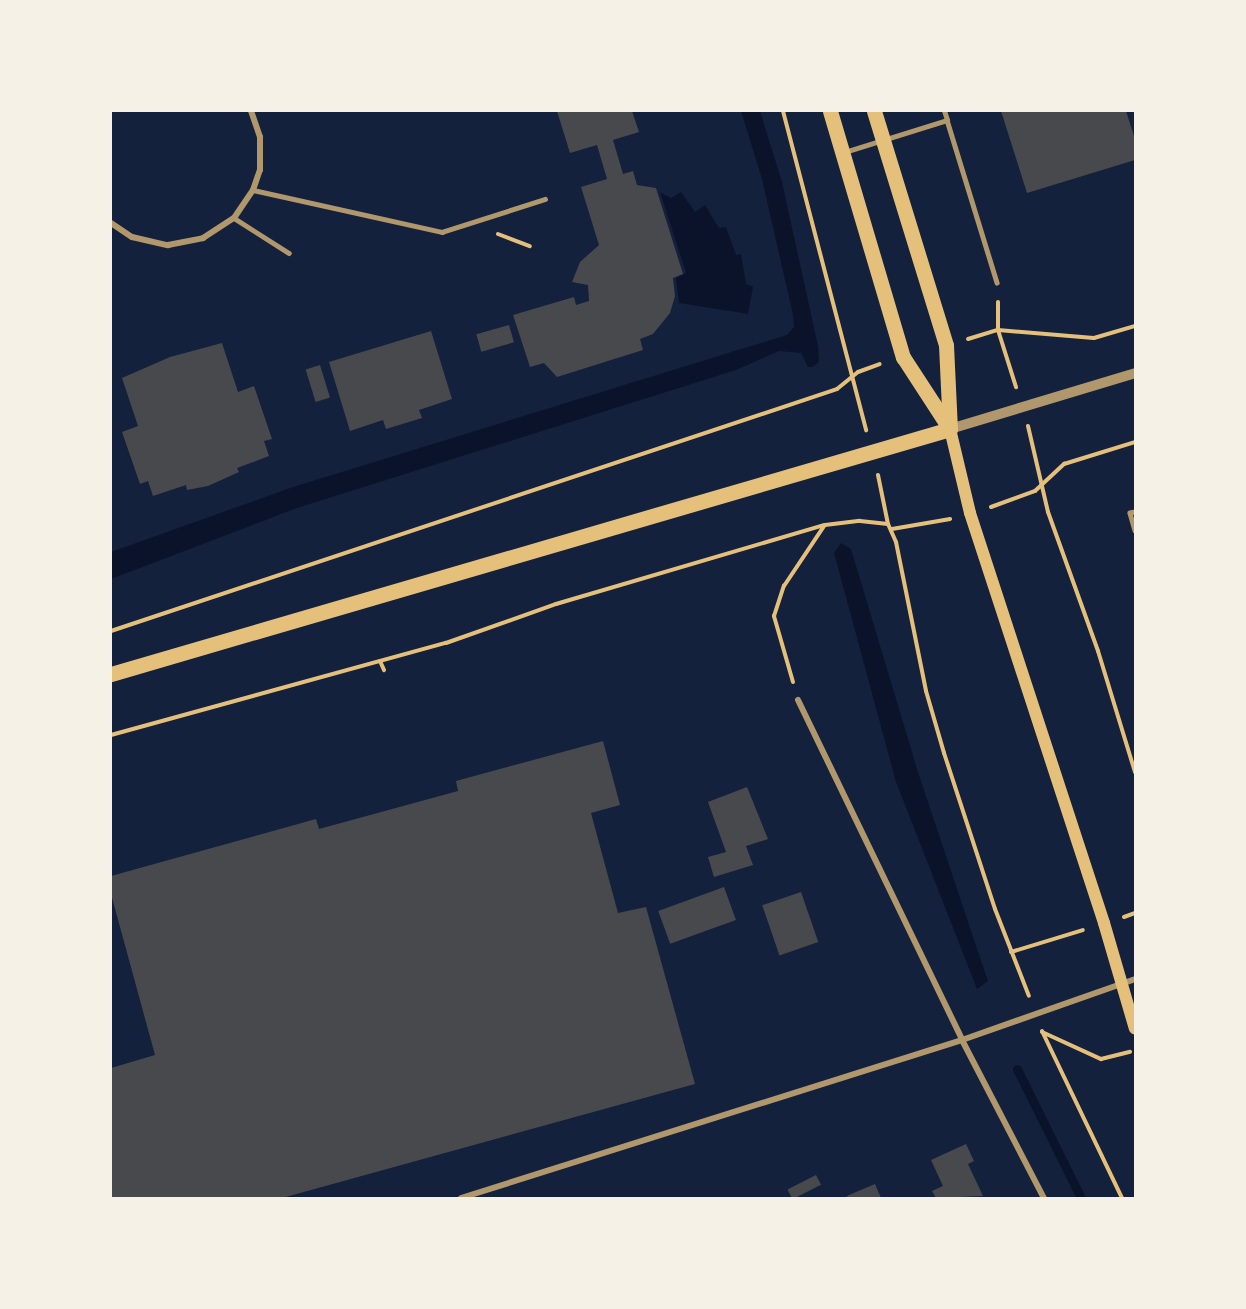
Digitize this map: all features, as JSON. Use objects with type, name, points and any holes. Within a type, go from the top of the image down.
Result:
[{"type":"main road","points":[[830,111],[903,357],[950,429]]},
{"type":"main road","points":[[874,111],[946,345],[950,429],[970,513],[1104,923],[1135,1029]]},
{"type":"main road","points":[[113,675],[950,429]]},
{"type":"street","points":[[111,223],[132,237],[168,245],[203,238],[234,218],[253,190],[260,170],[260,137],[251,111]]},
{"type":"street","points":[[950,429],[1135,373]]},
{"type":"street","points":[[798,700],[962,1040],[1044,1198]]},
{"type":"street","points":[[461,1198],[962,1040],[1135,979]]},
{"type":"lane","points":[[944,111],[997,283]]},
{"type":"lane","points":[[842,153],[947,120]]},
{"type":"lane","points":[[253,190],[442,232],[545,199]]},
{"type":"lane","points":[[234,218],[289,253]]},
{"type":"lane","points":[[1135,512],[1130,513],[1135,530]]},
{"type":"path","points":[[783,111],[851,377]]},
{"type":"path","points":[[946,345],[998,330],[1094,338],[1135,326]]},
{"type":"path","points":[[111,631],[837,389],[851,377],[903,357]]},
{"type":"path","points":[[1135,442],[1064,464],[1042,486],[1135,772]]},
{"type":"path","points":[[111,735],[380,661],[497,626],[555,604],[825,525],[860,521],[888,524],[906,587],[926,691],[1011,952],[1042,1031],[1122,1198]]},
{"type":"path","points":[[798,700],[774,616],[784,586],[825,525]]},
{"type":"path","points":[[380,661],[384,670]]},
{"type":"path","points":[[1011,952],[1135,913]]},
{"type":"path","points":[[1042,1031],[1101,1059],[1135,1050]]},
{"type":"water","points":[[741,111],[760,111],[782,182],[818,346],[819,362],[813,367],[808,367],[801,353],[779,351],[736,370],[297,508],[111,579],[111,552],[293,487],[787,335],[794,327],[793,315],[762,179]]},
{"type":"water","points":[[660,192],[671,198],[681,192],[695,212],[705,205],[719,228],[726,227],[736,255],[741,254],[746,284],[753,287],[748,314],[679,303],[676,278],[686,273]]},
{"type":"water","points":[[841,543],[851,549],[918,772],[988,981],[977,989],[896,782],[834,553]]},
{"type":"building","points":[[557,111],[632,111],[639,132],[613,140],[623,174],[633,171],[637,185],[656,188],[683,274],[673,278],[675,296],[670,313],[653,334],[640,339],[643,350],[557,377],[544,363],[530,367],[513,315],[574,297],[576,305],[589,301],[588,285],[572,282],[580,262],[599,245],[581,187],[607,179],[597,145],[570,153]]},
{"type":"building","points":[[1001,111],[1126,111],[1135,139],[1135,160],[1027,193]]},
{"type":"building","points":[[509,325],[514,342],[481,352],[476,334]]},
{"type":"building","points":[[431,331],[452,399],[419,410],[422,418],[386,429],[383,420],[350,431],[329,362]]},
{"type":"building","points":[[222,343],[238,392],[254,386],[272,439],[264,441],[269,456],[237,468],[239,472],[208,486],[187,490],[186,485],[153,496],[148,481],[140,484],[122,432],[138,426],[122,378],[170,357]]},
{"type":"building","points":[[320,365],[330,398],[316,402],[306,369]]},
{"type":"building","points":[[603,741],[620,805],[591,813],[618,913],[646,907],[695,1084],[282,1198],[111,1198],[111,1068],[155,1055],[111,894],[111,876],[316,819],[319,829],[458,791],[456,781]]},
{"type":"building","points":[[747,787],[768,839],[746,846],[753,865],[714,877],[708,857],[726,852],[708,802]]},
{"type":"building","points":[[724,887],[736,920],[670,944],[658,911]]},
{"type":"building","points":[[801,892],[818,942],[779,955],[762,905]]},
{"type":"building","points":[[966,1144],[974,1161],[968,1164],[983,1196],[936,1198],[932,1191],[943,1186],[931,1160]]},
{"type":"building","points":[[816,1175],[821,1185],[795,1198],[792,1198],[787,1190]]},
{"type":"building","points":[[875,1184],[881,1198],[845,1198],[849,1195]]},
{"type":"waterway","points":[[1017,1069],[1081,1198]]}]
